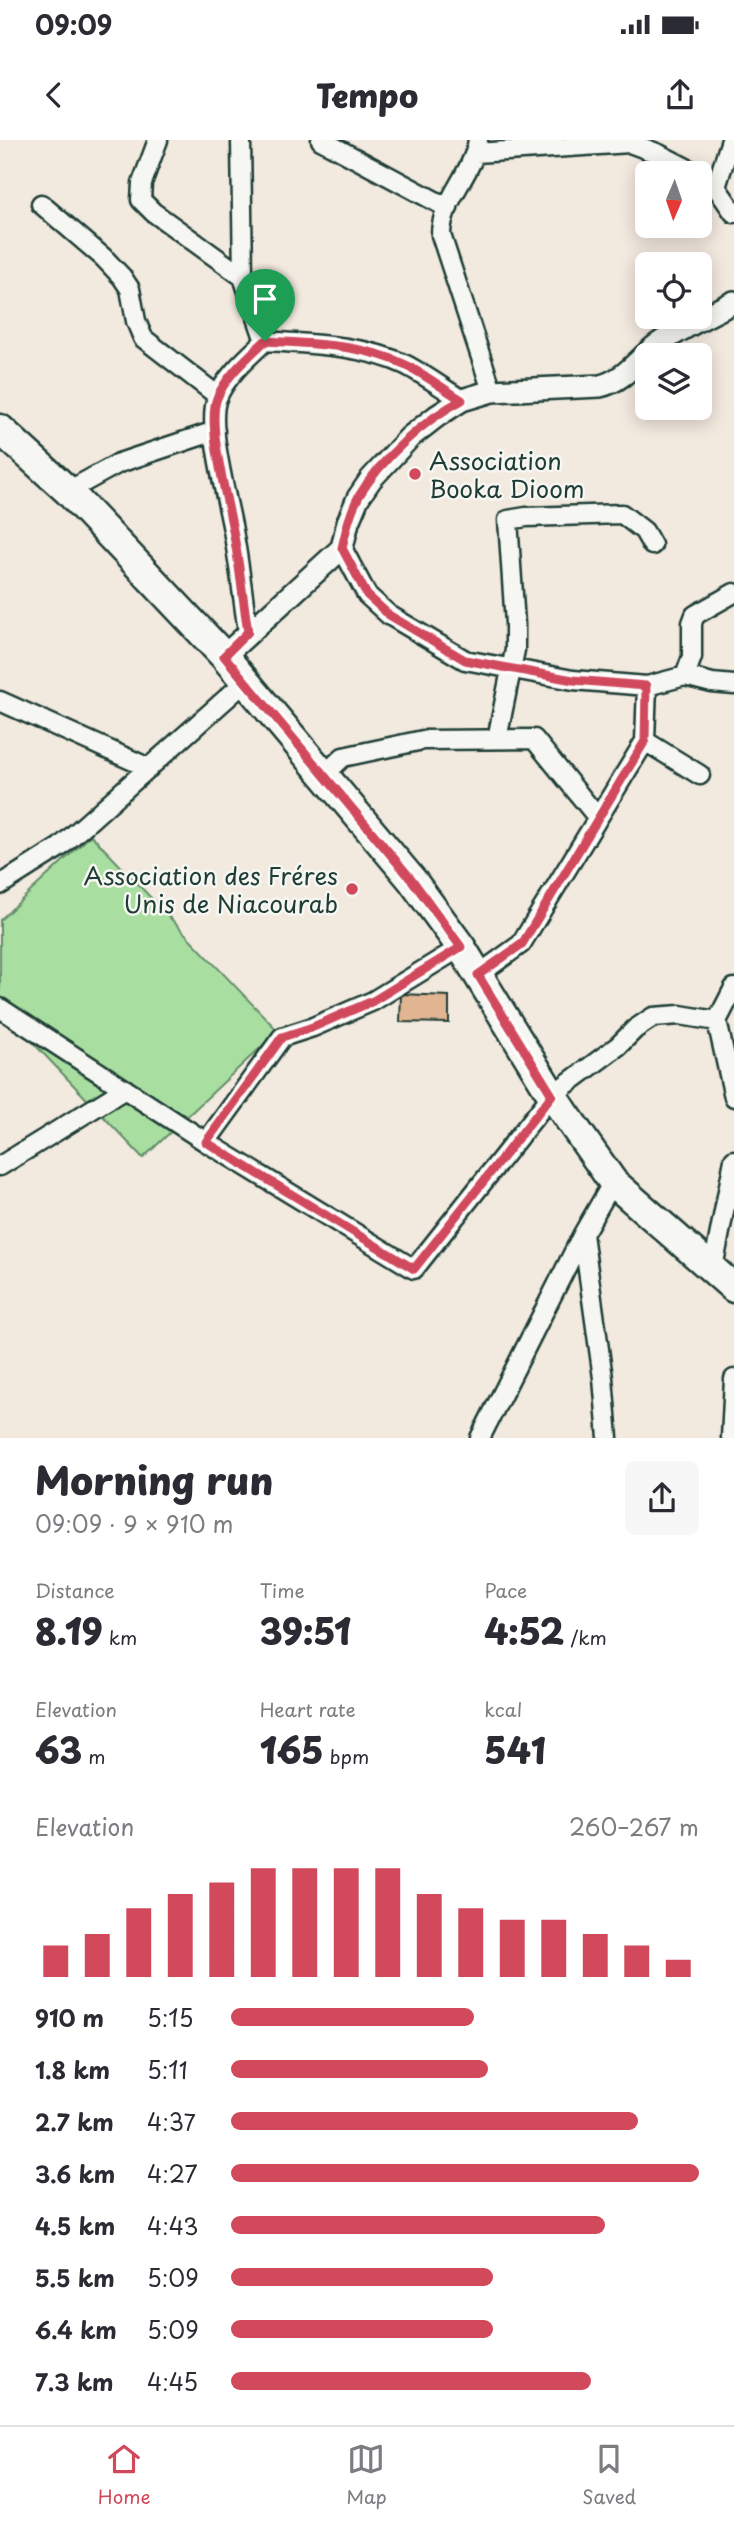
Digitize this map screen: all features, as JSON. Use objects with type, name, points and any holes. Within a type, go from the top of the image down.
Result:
[{"type":"main road","points":[[0,429],[68,491],[246,681],[412,880],[461,947],[552,1095],[613,1182],[734,1288]]},
{"type":"street","points":[[158,140],[142,183],[141,200],[153,212],[243,276]]},
{"type":"street","points":[[241,140],[243,276],[265,341]]},
{"type":"street","points":[[321,140],[447,208]]},
{"type":"street","points":[[716,187],[731,140]]},
{"type":"street","points":[[492,391],[441,235],[447,208],[477,146],[630,143],[673,161]]},
{"type":"street","points":[[712,184],[734,213]]},
{"type":"street","points":[[41,204],[122,277],[130,289],[136,321],[143,338],[218,396]]},
{"type":"street","points":[[224,656],[342,548],[348,522],[358,498],[410,437],[462,400],[492,391],[611,384],[657,346],[702,317],[734,302]]},
{"type":"street","points":[[248,632],[235,538],[215,430],[215,405],[218,396],[240,365],[265,341],[320,344],[374,353],[406,365],[462,400]]},
{"type":"street","points":[[68,491],[119,463],[215,430]]},
{"type":"street","points":[[497,739],[511,670],[515,624],[508,520],[622,514],[644,531],[652,545]]},
{"type":"street","points":[[342,548],[367,595],[389,615],[465,660],[573,680],[646,686],[685,676],[734,685]]},
{"type":"street","points":[[685,676],[692,657],[692,623],[695,615],[734,593]]},
{"type":"street","points":[[0,885],[60,847],[246,681]]},
{"type":"street","points":[[478,975],[522,944],[645,741],[646,686]]},
{"type":"street","points":[[0,701],[149,768]]},
{"type":"street","points":[[324,775],[343,757],[423,740],[534,739],[598,818]]},
{"type":"street","points":[[645,741],[701,775]]},
{"type":"street","points":[[206,1142],[282,1037],[313,1027],[373,1001],[461,947]]},
{"type":"street","points":[[734,988],[717,1021],[734,1097]]},
{"type":"street","points":[[0,1008],[206,1142],[414,1269],[552,1095],[653,1017],[680,1014],[717,1021]]},
{"type":"street","points":[[0,1166],[125,1089]]},
{"type":"street","points":[[713,1268],[734,1160]]},
{"type":"street","points":[[480,1438],[583,1234],[613,1182]]},
{"type":"street","points":[[583,1234],[603,1378],[608,1438]]},
{"type":"street","points":[[731,1438],[734,1379]]},
{"type":"green space","points":[[91,835],[278,1031],[143,1158],[0,1008],[0,920]]},
{"type":"building","points":[[401,994],[449,996],[449,1023],[400,1022]]},
{"type":"place","name":"Association Booka Dioom","points":[[415,474]]},
{"type":"place","name":"Association des Fréres Unis de Niacourab","points":[[352,889]]},
{"type":"route","points":[[265,341],[320,344],[374,353],[406,365],[462,400],[410,437],[358,498],[348,522],[342,548],[367,595],[389,615],[465,660],[573,680],[646,686],[645,741],[522,944],[478,975],[552,1095],[414,1269],[206,1142],[282,1037],[313,1027],[373,1001],[461,947],[412,880],[224,656],[248,632],[235,538],[215,430],[215,405],[218,396],[240,365],[265,341]]}]
